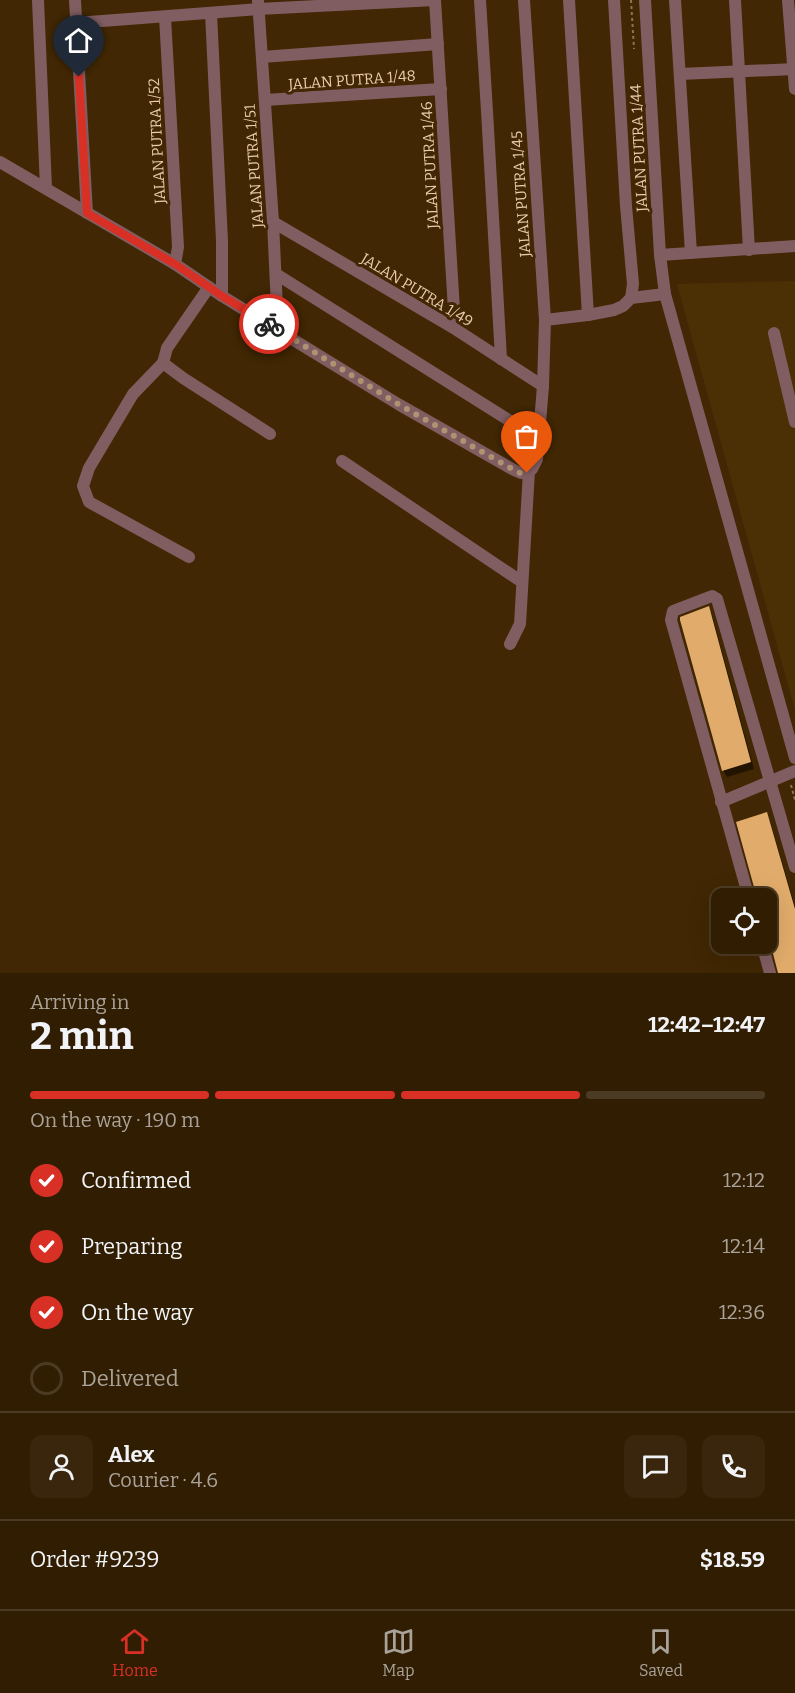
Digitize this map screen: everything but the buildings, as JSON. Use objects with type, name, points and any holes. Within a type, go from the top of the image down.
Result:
[{"type":"street","points":[[38,0],[46,188]]},
{"type":"street","points":[[75,0],[87,213]]},
{"type":"street","points":[[76,23],[211,13],[258,4],[435,0]]},
{"type":"street","name":"JALAN PUTRA 1/46","points":[[435,0],[454,310],[452,327]]},
{"type":"street","points":[[480,0],[501,359]]},
{"type":"street","name":"JALAN PUTRA 1/45","points":[[510,644],[520,624],[529,471],[537,459],[539,439],[545,320],[524,0]]},
{"type":"street","points":[[569,0],[588,315]]},
{"type":"street","points":[[614,0],[633,284],[632,298]]},
{"type":"street","name":"JALAN PUTRA 1/44","points":[[645,0],[660,255],[665,294],[795,758]]},
{"type":"street","points":[[675,0],[691,253]]},
{"type":"street","points":[[735,0],[749,250]]},
{"type":"street","points":[[789,0],[795,89]]},
{"type":"street","name":"JALAN PUTRA 1/51","points":[[258,4],[278,329]]},
{"type":"street","points":[[211,13],[222,241],[222,296]]},
{"type":"street","name":"JALAN PUTRA 1/52","points":[[165,17],[178,247],[175,264]]},
{"type":"street","points":[[262,57],[438,44]]},
{"type":"street","points":[[680,74],[794,69]]},
{"type":"street","name":"JALAN PUTRA 1/48","points":[[265,100],[441,89]]},
{"type":"street","points":[[1,164],[175,264],[222,296],[398,404],[504,465],[520,473],[529,471]]},
{"type":"street","name":"JALAN PUTRA 1/49","points":[[273,222],[452,327],[543,386]]},
{"type":"street","points":[[660,255],[795,246]]},
{"type":"street","points":[[276,274],[539,439]]},
{"type":"street","points":[[189,557],[89,502],[83,486],[89,468],[133,394],[163,363],[167,348],[209,287]]},
{"type":"street","points":[[545,320],[614,310],[632,298],[665,294]]},
{"type":"street","points":[[774,333],[795,422]]},
{"type":"street","points":[[163,363],[270,434]]},
{"type":"street","points":[[342,461],[522,582]]},
{"type":"street","points":[[746,888],[671,620],[673,611],[712,596],[717,599],[795,867]]},
{"type":"street","points":[[721,802],[795,771]]},
{"type":"street","points":[[765,954],[770,973]]},
{"type":"shaded area","points":[[795,281],[795,710],[677,284]]},
{"type":"way so far","points":[[269,324],[398,404],[514,470],[527,473]]},
{"type":"route","points":[[79,77],[87,213],[175,264],[269,324]]}]
